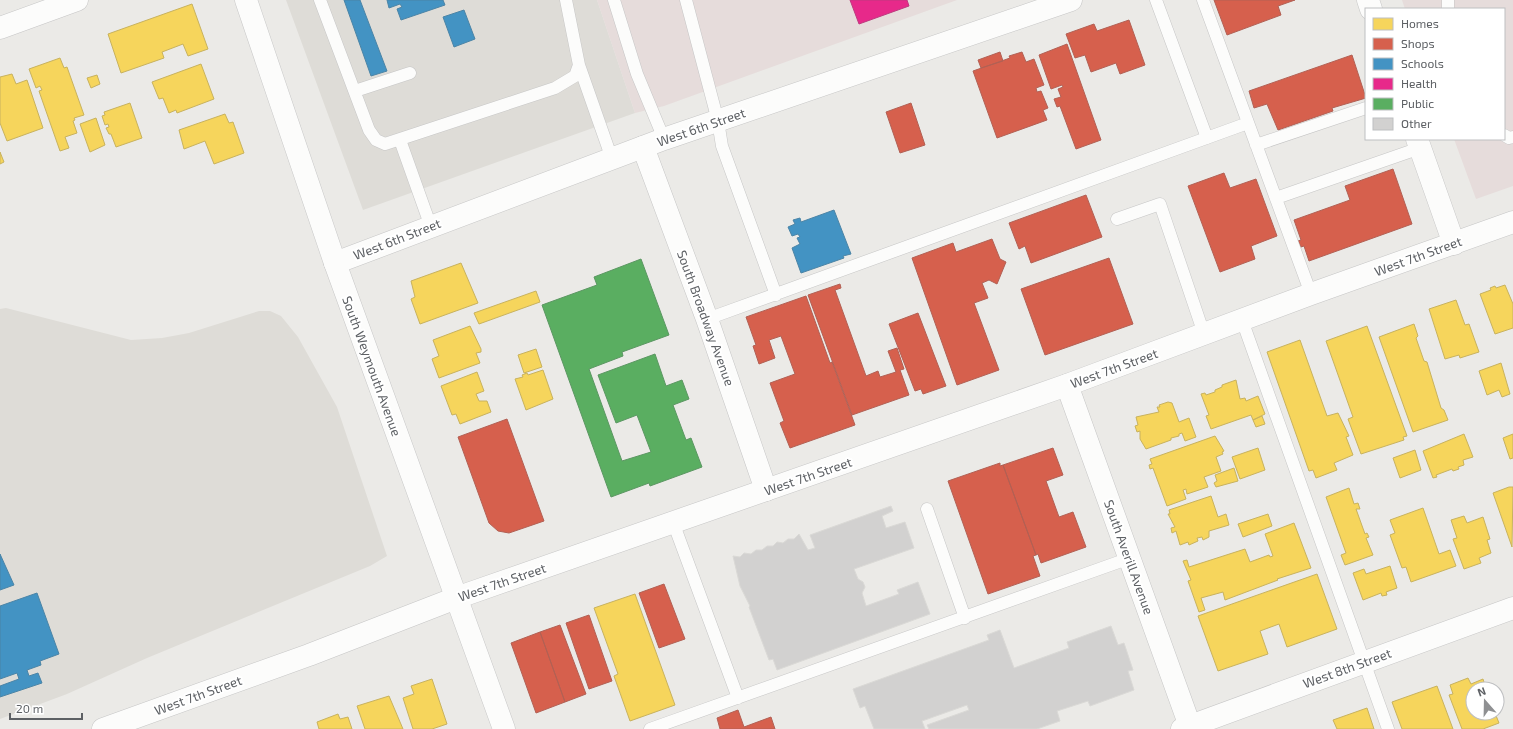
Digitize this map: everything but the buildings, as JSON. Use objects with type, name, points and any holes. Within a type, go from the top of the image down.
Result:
[{"type":"street","points":[[0,28],[37,7],[77,0]]},
{"type":"street","name":"South Weymouth Avenue","points":[[246,0],[335,263],[504,729]]},
{"type":"street","name":"West 6th Street","points":[[335,263],[664,139],[1071,0]]},
{"type":"street","points":[[1418,143],[1454,244]]},
{"type":"street","name":"South Broadway Avenue","points":[[643,147],[707,319],[766,490]]},
{"type":"street","name":"West 7th Street","points":[[103,729],[127,725],[456,598],[1067,385],[1311,294],[1513,222]]},
{"type":"street","name":"South Averill Avenue","points":[[1067,385],[1130,558],[1188,728]]},
{"type":"street","name":"West 8th Street","points":[[1188,728],[1513,608]]},
{"type":"lane","points":[[320,0],[369,130],[376,140],[385,144],[555,88],[574,76],[579,65]]},
{"type":"lane","points":[[566,0],[579,65],[612,159]]},
{"type":"lane","points":[[614,0],[637,74],[664,139]]},
{"type":"lane","points":[[686,0],[718,121],[722,146],[776,295]]},
{"type":"lane","points":[[1156,0],[1207,138]]},
{"type":"lane","points":[[1203,0],[1311,294]]},
{"type":"lane","points":[[355,91],[410,73]]},
{"type":"lane","points":[[1256,145],[1365,108]]},
{"type":"lane","points":[[707,319],[1248,123]]},
{"type":"lane","points":[[400,140],[431,227]]},
{"type":"lane","points":[[1276,198],[1418,143]]},
{"type":"lane","points":[[1117,219],[1160,204],[1204,334]]},
{"type":"lane","points":[[1242,320],[1388,729]]},
{"type":"lane","points":[[926,508],[965,618]]},
{"type":"lane","points":[[673,522],[738,698]]},
{"type":"lane","points":[[650,729],[1130,558]]},
{"type":"shaded area","points":[[286,0],[597,0],[635,113],[363,210]]},
{"type":"shaded area","points":[[597,0],[957,0],[664,106],[635,113]]},
{"type":"shaded area","points":[[1402,0],[1513,0],[1513,186],[1476,199],[1454,140],[1505,140],[1505,8],[1405,8]]},
{"type":"shaded area","points":[[6,308],[131,340],[162,338],[189,333],[259,311],[270,311],[281,316],[298,337],[337,407],[387,556],[370,566],[147,658],[67,694],[0,719],[0,309]]}]
